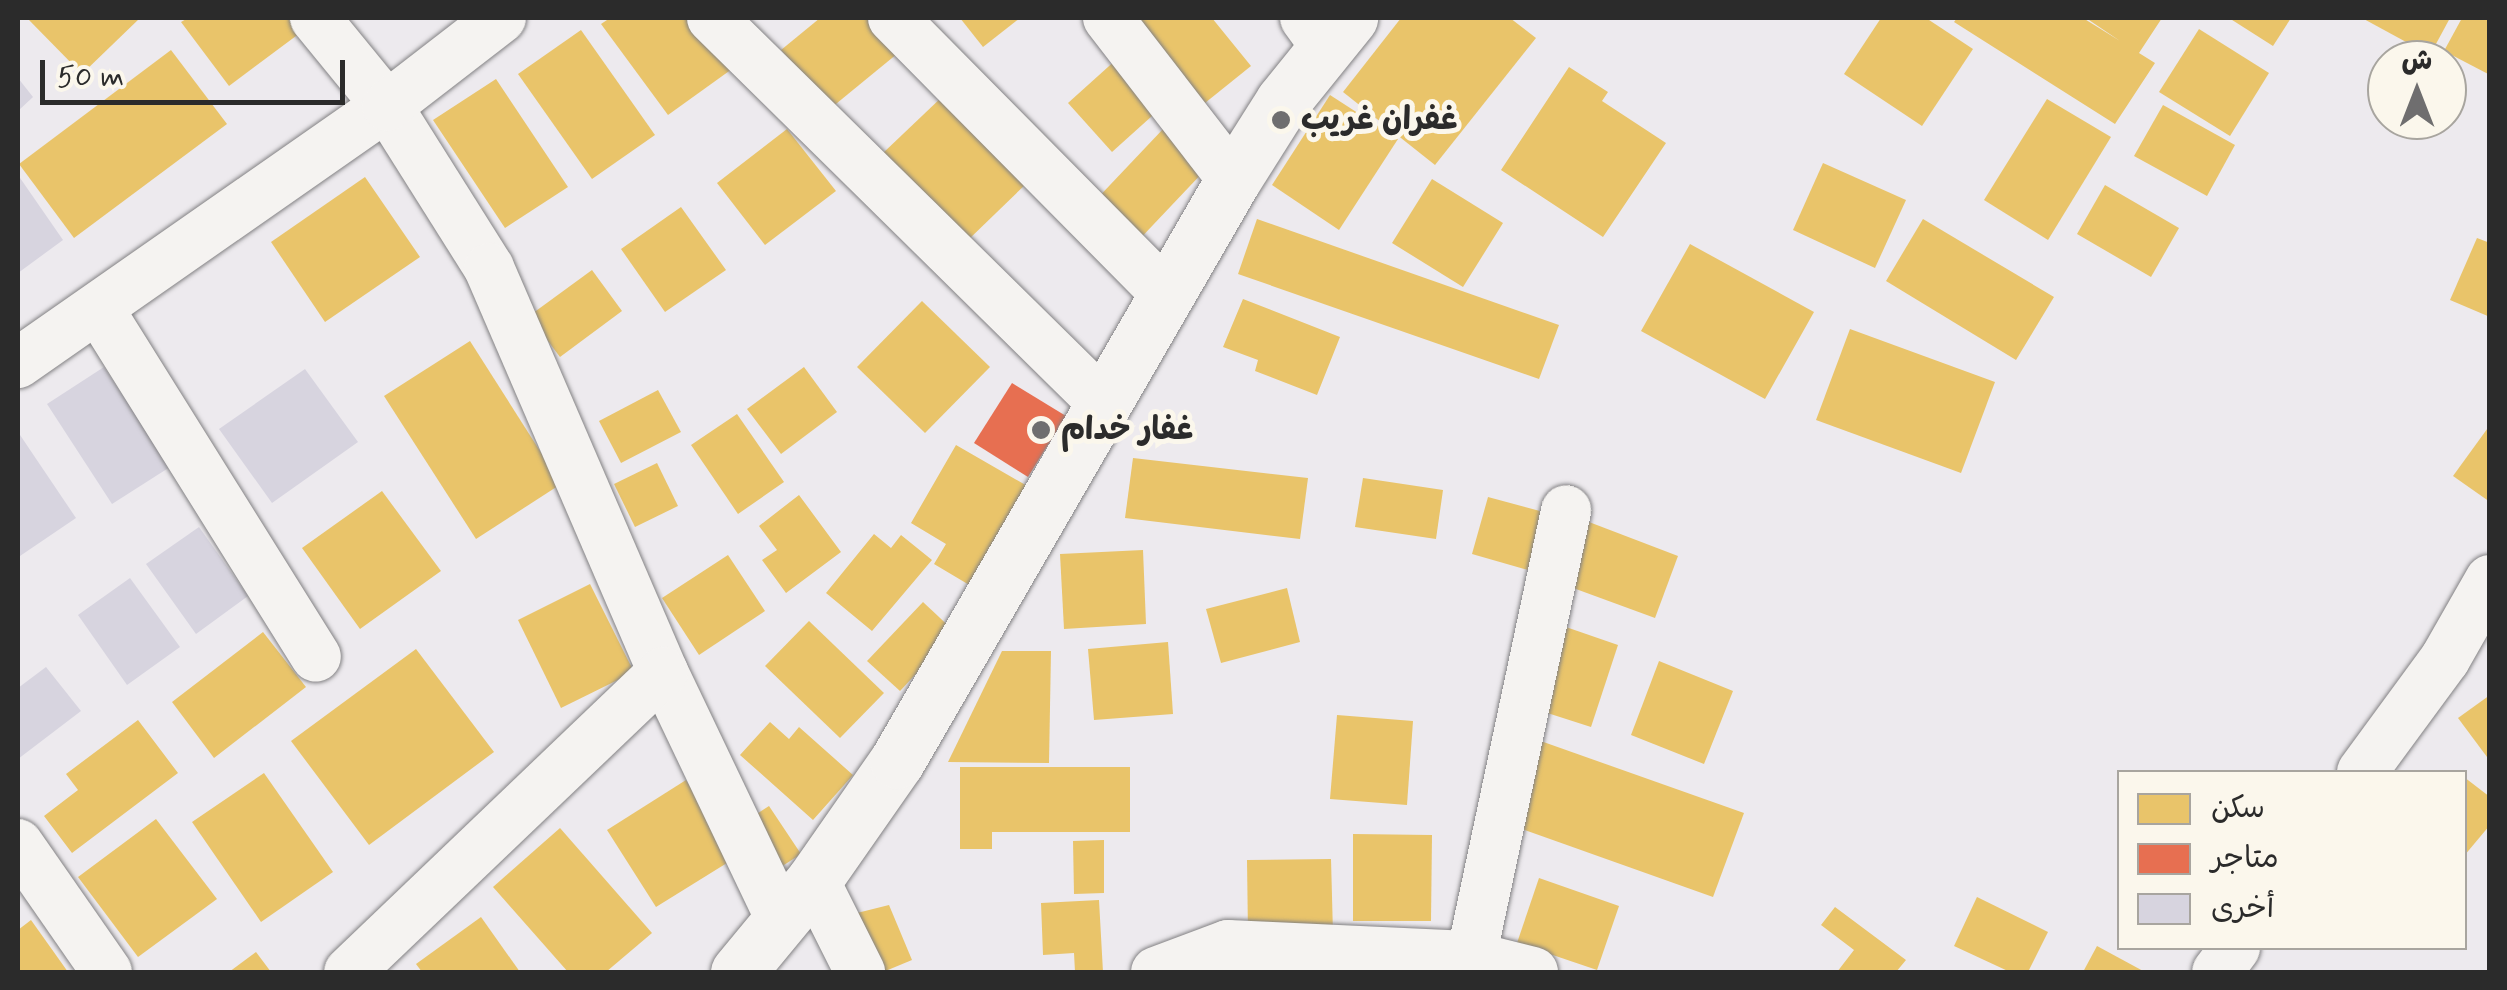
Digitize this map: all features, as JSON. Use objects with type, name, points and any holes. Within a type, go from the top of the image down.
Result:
[{"type":"street","points":[[315,18],[387,106],[489,268],[663,672],[798,901],[860,972]]},
{"type":"street","points":[[18,363],[387,106],[501,18]]},
{"type":"street","points":[[712,18],[1105,405]]},
{"type":"street","points":[[892,18],[1168,296]]},
{"type":"street","points":[[1108,18],[1233,180]]},
{"type":"street","points":[[738,972],[798,901],[897,761],[1233,180],[1327,27]]},
{"type":"street","points":[[98,308],[316,658]]},
{"type":"street","points":[[1469,964],[1566,510]]},
{"type":"street","points":[[2363,770],[2445,659],[2490,580]]},
{"type":"street","points":[[349,972],[663,672]]},
{"type":"street","points":[[23,866],[106,972]]},
{"type":"street","points":[[1156,972],[1228,945],[1533,972]]},
{"type":"street","points":[[2217,972],[2233,950]]},
{"type":"building: سكن","points":[[27,18],[140,18],[82,74]]},
{"type":"building: سكن","points":[[188,18],[288,18],[300,33],[229,86],[181,22]]},
{"type":"building: سكن","points":[[610,18],[694,18],[732,69],[668,115],[601,24]]},
{"type":"building: سكن","points":[[820,18],[877,18],[903,49],[831,108],[781,50]]},
{"type":"building: سكن","points":[[960,18],[1020,18],[983,47]]},
{"type":"building: سكن","points":[[1128,18],[1212,18],[1251,66],[1200,107]]},
{"type":"building: سكن","points":[[1401,18],[1510,18],[1536,38],[1435,165],[1343,92]]},
{"type":"building: سكن","points":[[1881,18],[1926,18],[1973,49],[1922,126],[1844,74]]},
{"type":"building: سكن","points":[[1957,18],[2083,18],[2120,41],[2086,18],[2162,18],[2139,53],[2155,63],[2115,124],[1954,22]]},
{"type":"building: سكن","points":[[2229,18],[2291,18],[2273,46]]},
{"type":"building: سكن","points":[[2362,18],[2450,18],[2438,40],[2402,40]]},
{"type":"building: سكن","points":[[2462,18],[2490,18],[2490,75],[2467,63],[2467,40],[2450,40]]},
{"type":"building: سكن","points":[[2199,29],[2269,73],[2230,136],[2159,92]]},
{"type":"building: سكن","points":[[581,30],[655,135],[592,179],[518,74]]},
{"type":"building: سكن","points":[[171,50],[227,124],[74,238],[19,164]]},
{"type":"building: سكن","points":[[1118,58],[1162,107],[1112,152],[1068,103]]},
{"type":"building: سكن","points":[[1569,67],[1608,92],[1602,101],[1666,143],[1603,237],[1501,170]]},
{"type":"building: سكن","points":[[496,79],[568,187],[505,228],[433,120]]},
{"type":"building: سكن","points":[[944,95],[1028,182],[966,242],[882,154]]},
{"type":"building: سكن","points":[[1330,95],[1398,139],[1339,230],[1272,185]]},
{"type":"building: سكن","points":[[2047,99],[2111,137],[2048,240],[1984,200]]},
{"type":"building: سكن","points":[[2163,105],[2235,145],[2207,196],[2134,156]]},
{"type":"building: سكن","points":[[1164,128],[1207,168],[1135,244],[1092,204]]},
{"type":"building: سكن","points":[[787,129],[836,191],[765,245],[717,183]]},
{"type":"building: سكن","points":[[1823,163],[1906,200],[1875,268],[1793,230]]},
{"type":"building: سكن","points":[[365,177],[420,257],[325,322],[271,242]]},
{"type":"building: سكن","points":[[1432,179],[1503,223],[1463,287],[1392,243]]},
{"type":"building: سكن","points":[[2105,185],[2179,228],[2151,277],[2077,234]]},
{"type":"building: سكن","points":[[681,207],[726,270],[665,312],[621,249]]},
{"type":"building: سكن","points":[[1257,219],[1559,325],[1539,379],[1238,274]]},
{"type":"building: سكن","points":[[1923,219],[2054,297],[2016,360],[1886,281]]},
{"type":"building: سكن","points":[[2477,238],[2490,243],[2490,317],[2450,300]]},
{"type":"building: سكن","points":[[1690,244],[1814,312],[1765,399],[1641,331]]},
{"type":"building: سكن","points":[[592,270],[622,311],[560,357],[529,316]]},
{"type":"building: سكن","points":[[1243,299],[1340,337],[1317,395],[1255,371],[1258,360],[1223,347]]},
{"type":"building: سكن","points":[[922,301],[990,367],[925,433],[857,367]]},
{"type":"building: سكن","points":[[1850,329],[1995,382],[1961,473],[1816,420]]},
{"type":"building: سكن","points":[[470,341],[561,484],[476,539],[384,396]]},
{"type":"building: سكن","points":[[804,367],[837,412],[781,454],[747,409]]},
{"type":"building: سكن","points":[[658,390],[681,432],[621,463],[599,421]]},
{"type":"building: سكن","points":[[737,414],[784,482],[738,514],[691,445]]},
{"type":"building: سكن","points":[[2490,425],[2490,502],[2453,476]]},
{"type":"building: سكن","points":[[956,445],[1029,487],[971,586],[934,564],[946,544],[911,523]]},
{"type":"building: سكن","points":[[1133,458],[1308,478],[1300,539],[1125,518]]},
{"type":"building: سكن","points":[[657,463],[678,506],[635,527],[614,484]]},
{"type":"building: سكن","points":[[1363,478],[1443,490],[1436,539],[1355,527]]},
{"type":"building: سكن","points":[[382,491],[441,571],[360,629],[302,548]]},
{"type":"building: سكن","points":[[799,495],[841,552],[786,593],[762,560],[777,550],[759,526]]},
{"type":"building: سكن","points":[[1488,497],[1551,514],[1535,572],[1472,554]]},
{"type":"building: سكن","points":[[1589,522],[1678,556],[1655,618],[1565,585]]},
{"type":"building: سكن","points":[[874,534],[891,548],[901,535],[932,560],[872,631],[826,593]]},
{"type":"building: سكن","points":[[1143,550],[1146,624],[1064,629],[1060,554]]},
{"type":"building: سكن","points":[[728,555],[765,611],[699,655],[662,598]]},
{"type":"building: سكن","points":[[590,584],[634,672],[561,708],[518,620]]},
{"type":"building: سكن","points":[[1287,588],[1300,642],[1221,663],[1206,609]]},
{"type":"building: سكن","points":[[923,602],[955,632],[900,691],[867,661]]},
{"type":"building: سكن","points":[[809,621],[884,693],[840,738],[765,666]]},
{"type":"building: سكن","points":[[1563,626],[1618,645],[1591,727],[1535,709]]},
{"type":"building: سكن","points":[[263,632],[306,687],[214,758],[172,702]]},
{"type":"building: سكن","points":[[1168,642],[1173,714],[1094,720],[1088,649]]},
{"type":"building: سكن","points":[[416,649],[494,752],[369,845],[291,741]]},
{"type":"building: سكن","points":[[1002,651],[1051,651],[1049,763],[948,762]]},
{"type":"building: سكن","points":[[1659,661],[1733,691],[1704,764],[1631,735]]},
{"type":"building: سكن","points":[[2490,695],[2490,761],[2458,718]]},
{"type":"building: سكن","points":[[1337,715],[1413,721],[1407,805],[1330,799]]},
{"type":"building: سكن","points":[[138,720],[178,773],[72,853],[44,816],[78,790],[66,774]]},
{"type":"building: سكن","points":[[770,722],[789,739],[799,727],[853,775],[813,820],[740,755]]},
{"type":"building: سكن","points":[[1535,739],[1744,813],[1713,897],[1505,823]]},
{"type":"building: سكن","points":[[960,767],[1130,767],[1130,832],[992,832],[992,849],[960,849]]},
{"type":"building: سكن","points":[[264,773],[333,872],[261,922],[192,822]]},
{"type":"building: سكن","points":[[2467,779],[2490,797],[2490,825],[2467,852]]},
{"type":"building: سكن","points":[[686,780],[735,858],[656,907],[607,830]]},
{"type":"building: سكن","points":[[769,806],[801,854],[770,874],[738,826]]},
{"type":"building: سكن","points":[[156,819],[217,899],[138,957],[78,877]]},
{"type":"building: سكن","points":[[560,828],[652,933],[606,972],[568,972],[493,887]]},
{"type":"building: سكن","points":[[1353,834],[1432,835],[1431,921],[1353,921]]},
{"type":"building: سكن","points":[[1104,840],[1104,893],[1074,894],[1073,841]]},
{"type":"building: سكن","points":[[1331,859],[1333,934],[1248,935],[1247,860]]},
{"type":"building: سكن","points":[[1539,878],[1619,906],[1597,970],[1517,943]]},
{"type":"building: سكن","points":[[1977,897],[2048,932],[2028,972],[2010,972],[1954,946]]},
{"type":"building: سكن","points":[[1099,900],[1103,972],[1075,972],[1074,953],[1043,955],[1041,903]]},
{"type":"building: سكن","points":[[889,905],[912,960],[883,972],[857,913]]},
{"type":"building: سكن","points":[[1835,907],[1906,960],[1896,972],[1837,972],[1854,950],[1821,925]]},
{"type":"building: سكن","points":[[481,917],[520,972],[422,972],[416,964]]},
{"type":"building: سكن","points":[[31,920],[68,972],[18,972],[18,930]]},
{"type":"building: سكن","points":[[2097,946],[2145,972],[2083,972]]},
{"type":"building: سكن","points":[[256,952],[271,972],[229,972]]},
{"type":"building: متاجر","points":[[1012,383],[1066,416],[1028,477],[974,443]]},
{"type":"building: أخرى","points":[[18,78],[33,97],[18,111]]},
{"type":"building: أخرى","points":[[18,175],[63,240],[18,273]]},
{"type":"building: أخرى","points":[[104,367],[170,467],[112,504],[47,404]]},
{"type":"building: أخرى","points":[[305,369],[358,442],[272,503],[219,429]]},
{"type":"building: أخرى","points":[[18,432],[76,518],[20,556],[18,553]]},
{"type":"building: أخرى","points":[[199,527],[248,596],[196,634],[146,564]]},
{"type":"building: أخرى","points":[[130,578],[180,647],[127,685],[78,615]]},
{"type":"building: أخرى","points":[[46,667],[81,711],[18,759],[18,688]]},
{"type":"place","name":"غفران غريب","points":[[1281,120]]},
{"type":"place","name":"غفار خدام","points":[[1041,430]]}]
